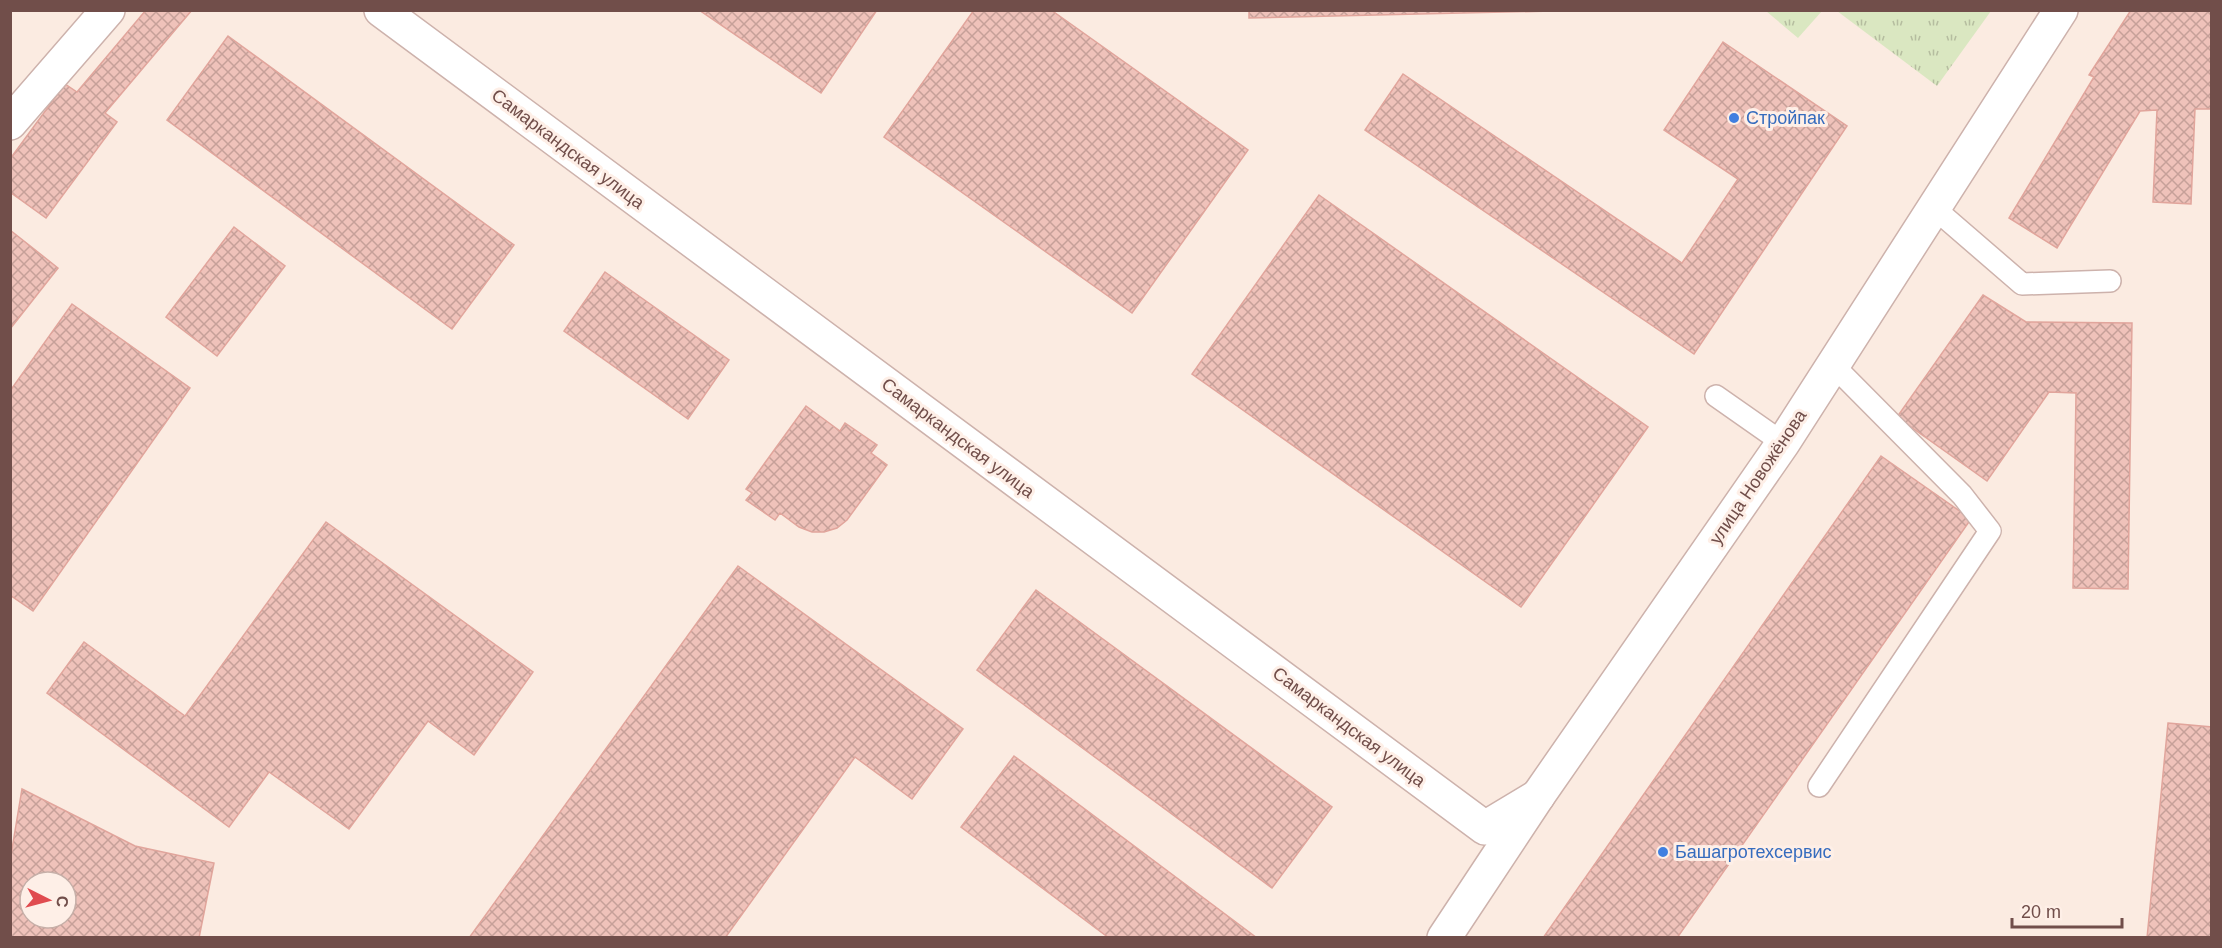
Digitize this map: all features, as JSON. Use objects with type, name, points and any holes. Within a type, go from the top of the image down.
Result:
[{"type":"street","points":[[10,123],[108,10]]},
{"type":"street","name":"Самаркандская улица","points":[[381,10],[1485,828],[1538,796]]},
{"type":"street","name":"улица Новожёнова","points":[[1444,938],[1538,796],[1783,443],[2061,10]]},
{"type":"lane","points":[[1934,208],[2022,284],[2110,281]]},
{"type":"lane","points":[[1819,786],[1990,531],[1962,495],[1833,365]]},
{"type":"lane","points":[[1716,396],[1783,443]]},
{"type":"green space","points":[[1766,11],[1822,11],[1798,38]]},
{"type":"green space","points":[[1837,11],[1991,11],[1937,86]]},
{"type":"building","points":[[146,10],[192,10],[105,113],[117,122],[46,218],[10,192],[10,159],[65,84],[77,92]]},
{"type":"building","points":[[699,10],[877,10],[821,93]]},
{"type":"building","points":[[974,10],[1051,10],[1248,150],[1132,313],[884,137]]},
{"type":"building","points":[[1249,10],[1552,10],[1552,11],[1249,18]]},
{"type":"building","points":[[2131,10],[2212,10],[2212,109],[2195,109],[2191,204],[2153,202],[2157,110],[2140,111],[2057,248],[2009,218],[2094,77],[2089,75]]},
{"type":"building","points":[[228,36],[514,245],[452,329],[167,120]]},
{"type":"building","points":[[1723,42],[1847,126],[1694,354],[1365,130],[1403,74],[1682,263],[1738,179],[1664,130]]},
{"type":"building","points":[[1319,195],[1648,427],[1521,607],[1192,374]]},
{"type":"building","points":[[234,227],[285,266],[217,356],[166,317]]},
{"type":"building","points":[[10,230],[58,268],[10,329]]},
{"type":"building","points":[[605,272],[729,360],[688,419],[564,331]]},
{"type":"building","points":[[1983,295],[2026,322],[2132,323],[2128,589],[2073,588],[2076,393],[2049,392],[1987,481],[1897,417]]},
{"type":"building","points":[[72,304],[190,388],[33,611],[10,595],[10,391]]},
{"type":"building","points":[[806,406],[840,431],[845,423],[877,445],[871,453],[887,465],[847,520],[837,528],[824,532],[812,532],[799,527],[780,513],[775,520],[746,500],[752,493],[746,489]]},
{"type":"building","points":[[1881,456],[1971,519],[1677,938],[1543,938]]},
{"type":"building","points":[[326,522],[533,672],[474,755],[428,721],[349,829],[269,772],[229,827],[47,693],[84,642],[185,716]]},
{"type":"building","points":[[738,566],[963,729],[912,799],[855,757],[725,938],[469,938]]},
{"type":"building","points":[[1036,590],[1332,807],[1272,888],[977,670]]},
{"type":"building","points":[[2168,723],[2212,727],[2212,938],[2147,938]]},
{"type":"building","points":[[1014,756],[1257,938],[1109,938],[961,827]]},
{"type":"building","points":[[22,789],[135,846],[214,863],[199,938],[10,938],[10,861]]},
{"type":"place","name":"Стройпак","points":[[1734,118]]},
{"type":"place","name":"Башагротехсервис","points":[[1663,852]]}]
